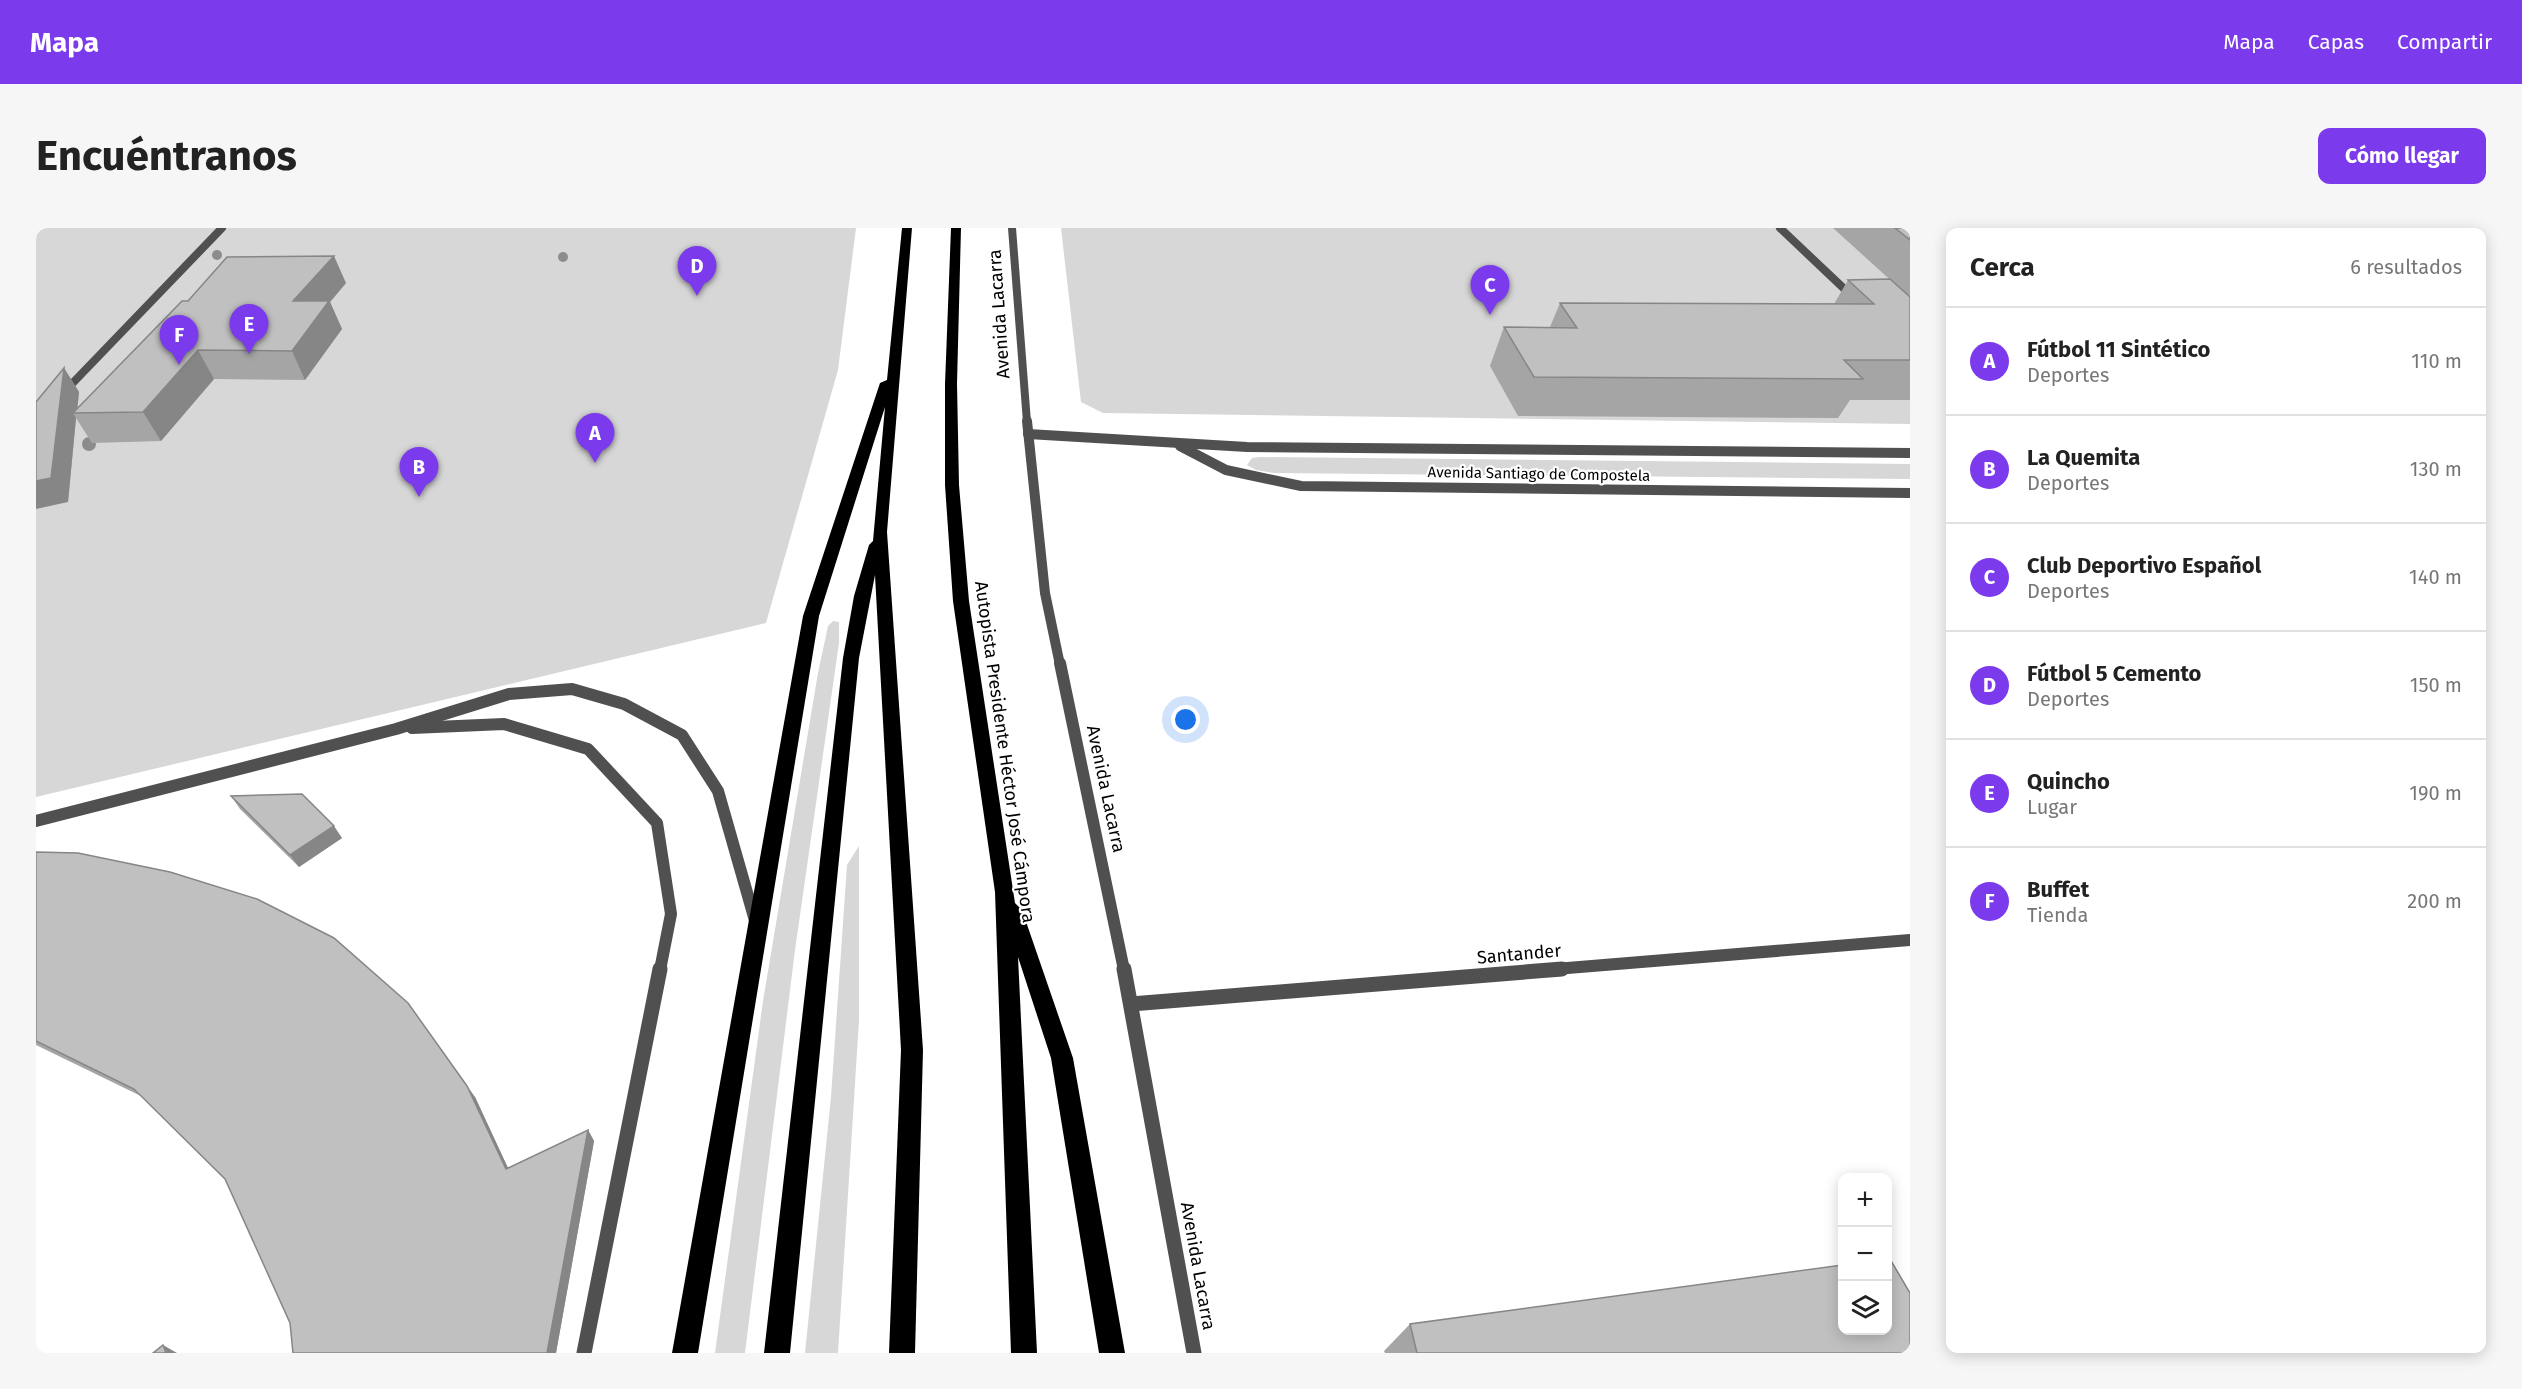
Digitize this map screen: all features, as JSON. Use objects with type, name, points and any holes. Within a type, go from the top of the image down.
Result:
[{"type":"highway","points":[[902,1353],[912,1050],[880,532],[907,228]]},
{"type":"highway","name":"Autopista Presidente Héctor José Cámpora","points":[[956,228],[951,384],[952,485],[961,601],[1005,892],[1024,1353]]},
{"type":"highway","points":[[685,1353],[811,616],[897,350]]},
{"type":"highway","points":[[777,1353],[851,658],[862,596],[880,532]]},
{"type":"highway","points":[[1005,892],[1062,1058],[1112,1353]]},
{"type":"street","points":[[36,411],[65,391],[222,228]]},
{"type":"street","name":"Avenida Lacarra","points":[[1012,228],[1028,434],[1045,593],[1131,1004],[1194,1353]]},
{"type":"street","points":[[1780,228],[1858,302]]},
{"type":"street","name":"Avenida Santiago de Compostela","points":[[1028,434],[1259,447],[1910,453]]},
{"type":"street","name":"Avenida Santiago de Compostela","points":[[1177,444],[1226,470],[1301,486],[1910,493]]},
{"type":"street","points":[[36,821],[396,729],[509,694],[572,688],[624,704],[682,735],[718,791],[757,929]]},
{"type":"street","points":[[396,729],[504,724],[588,749],[657,823],[671,914],[584,1353]]},
{"type":"street","name":"Santander","points":[[1131,1004],[1910,940]]},
{"type":"shaded area","points":[[36,228],[856,228],[838,370],[766,623],[36,797]]},
{"type":"shaded area","points":[[1061,228],[1910,228],[1910,424],[1103,413],[1081,402]]},
{"type":"shaded area","points":[[1252,458],[1910,464],[1910,479],[1274,473],[1256,470],[1247,465]]},
{"type":"shaded area","points":[[833,621],[839,622],[839,643],[795,950],[745,1353],[715,1353],[763,1001],[818,673],[828,626]]},
{"type":"shaded area","points":[[859,846],[859,1020],[838,1353],[805,1353],[831,1097],[847,865]]},
{"type":"building","points":[[1895,228],[1910,228],[1910,240]]},
{"type":"building","points":[[334,256],[293,301],[329,301],[292,351],[198,350],[143,412],[73,413],[182,301],[188,301],[227,257]]},
{"type":"building","points":[[1890,279],[1910,297],[1910,360],[1844,360],[1863,379],[1534,377],[1504,327],[1577,328],[1560,303],[1874,304],[1848,280]]},
{"type":"building","points":[[64,368],[51,478],[36,481],[36,402]]},
{"type":"building","points":[[302,794],[334,826],[290,855],[231,796]]},
{"type":"building","points":[[36,852],[78,853],[170,872],[257,899],[334,938],[408,1003],[467,1086],[506,1169],[588,1130],[547,1353],[293,1353],[290,1323],[225,1179],[134,1089],[36,1041]]},
{"type":"building","points":[[1892,1262],[1910,1293],[1910,1353],[1417,1353],[1410,1324],[1838,1266],[1838,1335],[1892,1335]]},
{"type":"building","points":[[163,1345],[166,1353],[153,1353]]},
{"type":"place","name":"Fútbol 5 Cemento","points":[[697,296]]},
{"type":"place","name":"Club Deportivo Español","points":[[1490,315]]},
{"type":"place","name":"Quincho","points":[[249,354]]},
{"type":"place","name":"Buffet","points":[[179,365]]},
{"type":"place","name":"Fútbol 11 Sintético","points":[[595,463]]},
{"type":"place","name":"La Quemita","points":[[419,497]]}]
